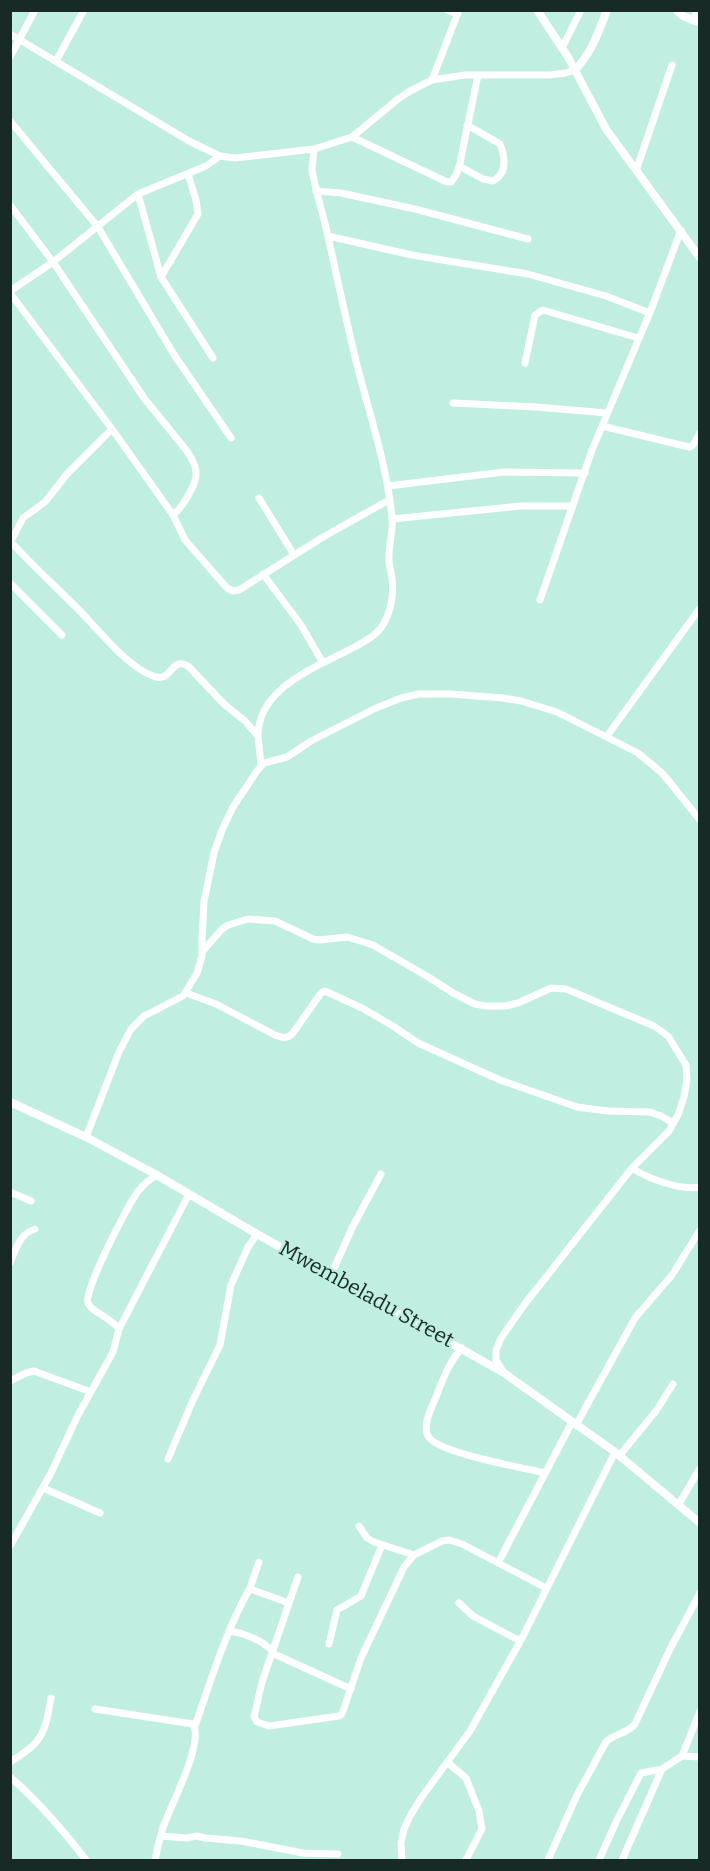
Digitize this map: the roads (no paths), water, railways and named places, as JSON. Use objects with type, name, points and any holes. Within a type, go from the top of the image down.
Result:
[{"type":"street","points":[[10,57],[35,10]]},
{"type":"street","points":[[56,62],[84,10]]},
{"type":"street","points":[[432,80],[459,12],[447,10]]},
{"type":"street","points":[[537,10],[575,70],[606,129],[699,258]]},
{"type":"street","points":[[562,48],[581,10]]},
{"type":"street","points":[[10,34],[189,141],[220,156],[235,158],[314,149],[352,136],[398,99],[432,80],[451,76],[550,75],[575,70],[586,58],[595,42],[607,10]]},
{"type":"street","points":[[676,10],[696,22],[697,10]]},
{"type":"street","points":[[636,171],[672,65]]},
{"type":"street","points":[[352,136],[447,182],[453,180],[459,166],[478,75]]},
{"type":"street","points":[[10,121],[98,227],[173,353],[231,438]]},
{"type":"street","points":[[459,166],[483,179],[494,181],[502,174],[505,166],[504,153],[500,144],[467,125]]},
{"type":"street","points":[[261,765],[259,723],[274,697],[289,682],[341,656],[374,636],[385,623],[393,589],[389,561],[392,519],[388,486],[379,440],[356,362],[316,191],[312,170],[314,149]]},
{"type":"street","points":[[220,156],[206,166],[138,194],[53,262],[10,292],[173,515],[185,540],[227,588],[233,591],[239,590],[389,500]]},
{"type":"street","points":[[161,277],[198,214],[188,174]]},
{"type":"street","points":[[316,191],[341,193],[415,209],[528,239]]},
{"type":"street","points":[[138,194],[161,277],[213,358]]},
{"type":"street","points":[[10,205],[53,262],[144,398],[193,460],[196,480],[183,504],[173,515]]},
{"type":"street","points":[[540,600],[602,426],[650,313],[681,230]]},
{"type":"street","points":[[328,236],[412,255],[528,274],[606,296],[650,313]]},
{"type":"street","points":[[525,363],[535,315],[543,310],[638,338]]},
{"type":"street","points":[[453,403],[607,413]]},
{"type":"street","points":[[602,426],[689,447],[693,445],[699,433]]},
{"type":"street","points":[[112,429],[67,474],[45,502],[23,518],[11,541],[32,565],[134,664],[160,678],[177,664],[182,663],[188,666],[258,736]]},
{"type":"street","points":[[388,486],[504,472],[585,473]]},
{"type":"street","points":[[259,498],[294,555]]},
{"type":"street","points":[[392,519],[548,504],[572,506]]},
{"type":"street","points":[[263,574],[301,626],[323,663]]},
{"type":"street","points":[[10,583],[62,635]]},
{"type":"street","points":[[607,736],[699,608]]},
{"type":"street","points":[[86,1137],[119,1052],[131,1029],[144,1016],[186,993],[197,973],[202,960],[204,901],[214,853],[224,824],[261,765],[287,757],[311,741],[401,698],[419,694],[457,694],[521,701],[556,712],[638,753],[654,765],[699,820]]},
{"type":"street","points":[[202,952],[217,932],[228,925],[248,920],[275,921],[313,939],[347,937],[373,945],[475,1004],[505,1006],[518,1003],[551,988],[566,989],[635,1017],[668,1036],[686,1065],[684,1096],[673,1124],[660,1141],[632,1168],[501,1338],[496,1350],[496,1360],[504,1373]]},
{"type":"street","points":[[186,993],[216,1004],[285,1038],[293,1033],[321,993],[325,991],[362,1008],[418,1043],[500,1080],[577,1107],[608,1111],[650,1112],[673,1124]]},
{"type":"street","name":"Mwembeladu Street","points":[[11,1102],[86,1137],[156,1175],[504,1373],[617,1454],[699,1523]]},
{"type":"street","points":[[632,1168],[643,1175],[684,1187],[699,1188]]},
{"type":"street","points":[[331,1275],[381,1174]]},
{"type":"street","points":[[119,1329],[111,1320],[90,1306],[87,1298],[127,1207],[139,1190],[156,1175]]},
{"type":"street","points":[[10,1192],[31,1201]]},
{"type":"street","points":[[10,1546],[43,1488],[113,1352],[119,1329],[189,1194]]},
{"type":"street","points":[[10,1263],[22,1236],[35,1229]]},
{"type":"street","points":[[498,1563],[545,1473],[635,1318],[672,1275],[699,1230]]},
{"type":"street","points":[[168,1459],[193,1400],[220,1346],[231,1285],[248,1247],[257,1234]]},
{"type":"street","points":[[462,1348],[453,1357],[430,1413],[426,1428],[428,1437],[442,1446],[489,1462],[545,1473]]},
{"type":"street","points":[[10,1381],[34,1371],[91,1392]]},
{"type":"street","points":[[402,1860],[401,1843],[404,1829],[421,1798],[470,1731],[520,1641],[617,1454],[656,1411],[673,1384]]},
{"type":"street","points":[[679,1504],[699,1468]]},
{"type":"street","points":[[43,1488],[100,1513]]},
{"type":"street","points":[[359,1526],[367,1538],[414,1555]]},
{"type":"street","points":[[298,1576],[255,1710],[254,1717],[257,1722],[269,1726],[339,1716],[344,1711],[361,1658],[401,1572],[414,1555],[435,1544],[449,1540],[462,1544],[546,1588]]},
{"type":"street","points":[[328,1644],[337,1610],[361,1596],[382,1545]]},
{"type":"street","points":[[154,1860],[165,1821],[191,1757],[195,1726],[230,1631],[260,1562]]},
{"type":"street","points":[[250,1588],[289,1603]]},
{"type":"street","points":[[548,1860],[581,1788],[606,1742],[612,1736],[628,1731],[635,1724],[670,1648],[699,1593]]},
{"type":"street","points":[[459,1603],[477,1619],[520,1641]]},
{"type":"street","points":[[230,1631],[241,1633],[266,1645],[272,1652],[351,1689]]},
{"type":"street","points":[[10,1762],[24,1755],[45,1730],[51,1698]]},
{"type":"street","points":[[95,1709],[187,1722],[195,1726]]},
{"type":"street","points":[[599,1860],[641,1773],[662,1769],[682,1756],[699,1711]]},
{"type":"street","points":[[682,1756],[699,1757]]},
{"type":"street","points":[[447,1762],[466,1778],[479,1811],[482,1829],[466,1860]]},
{"type":"street","points":[[622,1860],[662,1769]]},
{"type":"street","points":[[10,1777],[26,1790],[56,1822],[86,1860]]},
{"type":"street","points":[[161,1836],[186,1838],[197,1836],[241,1841],[303,1853],[338,1854]]}]
